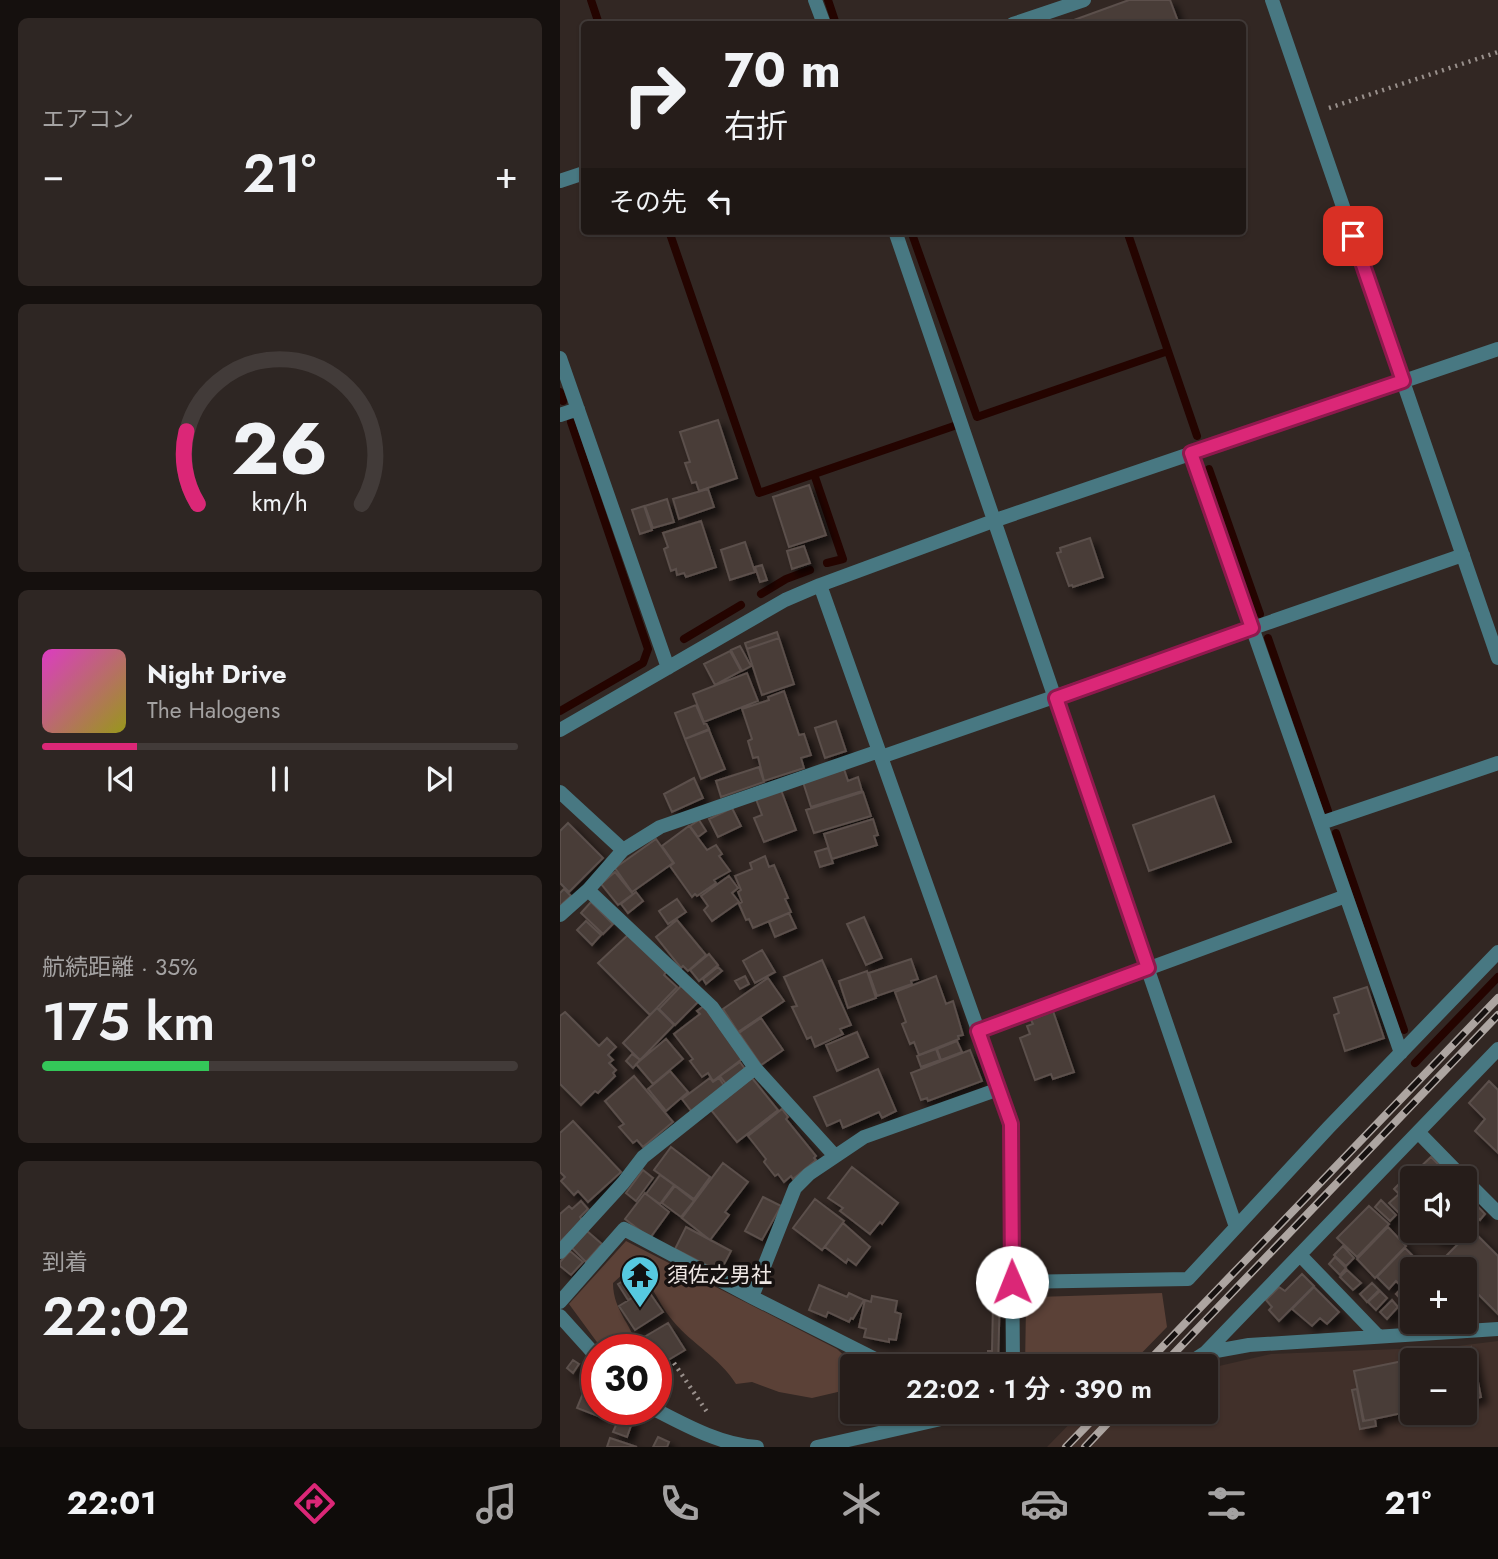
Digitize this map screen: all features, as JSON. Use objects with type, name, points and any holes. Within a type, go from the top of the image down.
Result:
[{"type":"street","points":[[815,0],[823,21]]},
{"type":"street","points":[[1018,21],[1040,7],[1084,0]]},
{"type":"street","points":[[1272,0],[1498,658]]},
{"type":"street","points":[[560,181],[581,174]]},
{"type":"street","points":[[896,235],[1236,1227]]},
{"type":"street","points":[[560,730],[785,600],[820,585],[996,520],[1498,349]]},
{"type":"street","points":[[560,358],[668,668]]},
{"type":"street","points":[[560,415],[578,409]]},
{"type":"street","points":[[1191,453],[1401,1053]]},
{"type":"street","points":[[560,915],[588,890],[623,850],[660,827],[1056,698],[1463,555]]},
{"type":"street","points":[[820,585],[1011,1124],[1013,1354]]},
{"type":"street","points":[[1321,822],[1498,763]]},
{"type":"street","points":[[560,792],[623,850]]},
{"type":"street","points":[[588,890],[712,1007],[755,1068],[835,1156]]},
{"type":"street","points":[[978,1031],[1346,897]]},
{"type":"street","points":[[1012,1282],[1188,1279],[1498,952]]},
{"type":"street","points":[[1205,1353],[1498,1049]]},
{"type":"street","points":[[560,1252],[643,1157],[755,1068]]},
{"type":"street","points":[[752,1297],[795,1188],[809,1174],[864,1137],[999,1089]]},
{"type":"street","points":[[1418,1132],[1451,1166]]},
{"type":"street","points":[[1477,1192],[1498,1213]]},
{"type":"street","points":[[560,1302],[624,1229],[865,1354]]},
{"type":"street","points":[[1300,1255],[1379,1337]]},
{"type":"street","points":[[560,1316],[581,1339]]},
{"type":"street","points":[[1205,1353],[1250,1345],[1498,1329]]},
{"type":"street","points":[[672,1418],[746,1447],[757,1447]]},
{"type":"street","points":[[817,1447],[919,1424]]},
{"type":"path","points":[[1311,114],[1498,52]]},
{"type":"path","points":[[674,1363],[726,1440]]},
{"type":"shaded area","points":[[626,1241],[837,1349],[842,1354],[840,1354],[840,1391],[812,1398],[779,1392],[752,1382],[736,1384],[722,1366],[673,1321],[651,1287],[624,1273],[613,1283],[614,1294],[632,1334],[591,1334],[569,1304]]},
{"type":"shaded area","points":[[1162,1293],[1167,1327],[1141,1354],[1025,1354],[1026,1305],[1037,1297]]},
{"type":"shaded area","points":[[1498,1341],[1498,1447],[1047,1447],[1069,1424],[1218,1424],[1218,1366],[1271,1354],[1400,1349],[1400,1425],[1477,1425],[1477,1348],[1424,1348]]},
{"type":"building","points":[[1129,0],[1170,0],[1178,21],[1071,21]]},
{"type":"building","points":[[718,420],[737,478],[699,491],[696,482],[692,483],[685,463],[690,462],[680,432]]},
{"type":"building","points":[[809,485],[826,535],[789,547],[773,497]]},
{"type":"building","points":[[708,489],[714,507],[679,519],[673,499]]},
{"type":"building","points":[[667,499],[674,522],[653,528],[645,506]]},
{"type":"building","points":[[644,506],[652,530],[640,534],[632,510]]},
{"type":"building","points":[[701,521],[716,567],[686,577],[684,573],[677,575],[676,569],[671,571],[664,549],[668,547],[663,533]]},
{"type":"building","points":[[1090,538],[1103,577],[1069,586],[1057,553],[1061,552],[1060,548]]},
{"type":"building","points":[[745,542],[755,572],[730,580],[721,550]]},
{"type":"building","points":[[804,546],[810,563],[792,569],[787,551]]},
{"type":"building","points":[[762,565],[767,580],[760,582],[755,567]]},
{"type":"building","points":[[777,632],[779,638],[747,649],[745,643]]},
{"type":"building","points":[[779,638],[794,684],[762,695],[747,649]]},
{"type":"building","points":[[740,646],[751,666],[742,671],[731,650]]},
{"type":"building","points":[[730,651],[741,671],[715,685],[704,664]]},
{"type":"building","points":[[747,673],[758,701],[704,722],[693,694]]},
{"type":"building","points":[[784,691],[799,735],[804,734],[811,755],[801,758],[804,768],[764,781],[758,757],[753,758],[748,741],[752,739],[742,709],[769,700],[768,697]]},
{"type":"building","points":[[696,705],[709,729],[685,739],[675,713]]},
{"type":"building","points":[[836,721],[846,751],[825,758],[815,728]]},
{"type":"building","points":[[709,730],[725,769],[701,779],[685,739]]},
{"type":"building","points":[[759,767],[764,782],[721,797],[716,781]]},
{"type":"building","points":[[844,769],[848,781],[858,777],[862,791],[811,807],[803,782]]},
{"type":"building","points":[[694,778],[703,798],[672,812],[664,794]]},
{"type":"building","points":[[781,790],[796,830],[764,842],[754,818],[762,815],[756,799]]},
{"type":"building","points":[[863,792],[871,816],[814,833],[806,810]]},
{"type":"building","points":[[1214,796],[1231,842],[1149,871],[1133,825]]},
{"type":"building","points":[[732,808],[741,826],[718,837],[709,819]]},
{"type":"building","points":[[873,819],[878,835],[874,836],[877,845],[832,859],[824,834]]},
{"type":"building","points":[[699,820],[706,831],[698,837],[690,826]]},
{"type":"building","points":[[568,823],[603,858],[569,892],[560,883],[560,831]]},
{"type":"building","points":[[689,826],[707,850],[716,845],[722,854],[719,856],[730,871],[692,897],[670,866],[674,863],[662,846]]},
{"type":"building","points":[[656,839],[673,863],[632,892],[615,868]]},
{"type":"building","points":[[828,848],[833,863],[820,867],[815,852]]},
{"type":"building","points":[[765,856],[769,867],[774,865],[791,912],[753,928],[739,904],[742,902],[738,892],[741,890],[735,876],[752,869],[750,863]]},
{"type":"building","points":[[615,872],[633,894],[618,905],[601,884]]},
{"type":"building","points":[[729,876],[738,888],[732,893],[739,902],[712,921],[704,910],[708,906],[701,896]]},
{"type":"building","points":[[564,889],[571,896],[560,906],[560,893]]},
{"type":"building","points":[[636,892],[643,901],[628,913],[621,904]]},
{"type":"building","points":[[677,899],[686,912],[668,924],[659,911]]},
{"type":"building","points":[[591,902],[613,924],[603,934],[581,913]]},
{"type":"building","points":[[789,913],[796,928],[775,937],[769,922]]},
{"type":"building","points":[[864,917],[882,958],[866,965],[847,924]]},
{"type":"building","points":[[677,920],[706,955],[688,971],[683,966],[681,968],[656,937]]},
{"type":"building","points":[[586,921],[601,935],[592,945],[577,930]]},
{"type":"building","points":[[629,934],[677,987],[650,1015],[598,963]]},
{"type":"building","points":[[762,950],[775,972],[755,983],[743,961]]},
{"type":"building","points":[[709,954],[718,965],[699,981],[690,970]]},
{"type":"building","points":[[911,959],[918,979],[911,981],[912,984],[877,996],[869,973]]},
{"type":"building","points":[[822,960],[851,1025],[840,1029],[843,1034],[815,1047],[811,1037],[807,1039],[792,1007],[797,1006],[784,977]]},
{"type":"building","points":[[718,967],[722,971],[706,984],[703,979]]},
{"type":"building","points":[[867,971],[876,998],[848,1008],[839,981]]},
{"type":"building","points":[[745,976],[749,984],[740,989],[735,981]]},
{"type":"building","points":[[936,976],[946,1004],[953,1001],[963,1035],[919,1055],[914,1042],[910,1044],[902,1024],[906,1022],[895,992]]},
{"type":"building","points":[[768,978],[784,1001],[738,1032],[723,1009]]},
{"type":"building","points":[[683,984],[700,1000],[675,1025],[659,1009]]},
{"type":"building","points":[[1367,987],[1384,1038],[1345,1051],[1334,1015],[1339,1013],[1334,998]]},
{"type":"building","points":[[704,1006],[742,1059],[713,1081],[708,1073],[702,1077],[690,1061],[693,1059],[674,1034],[700,1014],[697,1011]]},
{"type":"building","points":[[657,1008],[674,1025],[640,1060],[623,1043]]},
{"type":"building","points":[[1053,1011],[1074,1072],[1053,1079],[1051,1074],[1035,1080],[1020,1038],[1030,1034],[1027,1026],[1033,1024],[1031,1020]]},
{"type":"building","points":[[565,1012],[599,1046],[607,1038],[616,1047],[608,1055],[613,1060],[609,1063],[616,1070],[613,1073],[615,1076],[581,1105],[560,1084],[560,1016]]},
{"type":"building","points":[[761,1018],[783,1050],[761,1065],[739,1033]]},
{"type":"building","points":[[857,1032],[868,1057],[837,1071],[826,1045]]},
{"type":"building","points":[[666,1039],[683,1059],[653,1084],[636,1064]]},
{"type":"building","points":[[957,1041],[962,1052],[941,1060],[937,1049]]},
{"type":"building","points":[[936,1049],[940,1060],[921,1067],[917,1056]]},
{"type":"building","points":[[970,1050],[982,1081],[928,1101],[927,1098],[921,1100],[911,1073]]},
{"type":"building","points":[[632,1054],[640,1060],[633,1068],[626,1061]]},
{"type":"building","points":[[740,1062],[745,1069],[726,1084],[720,1076]]},
{"type":"building","points":[[878,1069],[896,1111],[882,1118],[879,1112],[843,1128],[840,1120],[827,1126],[814,1097]]},
{"type":"building","points":[[670,1071],[688,1092],[666,1111],[648,1089]]},
{"type":"building","points":[[634,1076],[673,1122],[643,1147],[637,1140],[633,1143],[619,1127],[624,1124],[605,1101]]},
{"type":"building","points":[[710,1078],[713,1082],[719,1078],[725,1087],[692,1112],[682,1099]]},
{"type":"building","points":[[752,1078],[778,1110],[737,1142],[711,1110]]},
{"type":"building","points":[[1489,1081],[1498,1090],[1498,1153],[1475,1131],[1485,1119],[1469,1103]]},
{"type":"building","points":[[782,1109],[788,1117],[786,1119],[816,1156],[816,1160],[793,1179],[791,1176],[784,1182],[778,1174],[775,1176],[764,1162],[766,1159],[748,1136]]},
{"type":"building","points":[[573,1121],[621,1172],[588,1202],[578,1191],[574,1195],[561,1181],[565,1177],[560,1172],[560,1133]]},
{"type":"building","points":[[671,1147],[710,1177],[694,1199],[654,1170]]},
{"type":"building","points":[[1431,1157],[1440,1166],[1421,1166]]},
{"type":"building","points":[[723,1163],[748,1182],[725,1212],[729,1215],[710,1240],[682,1218]]},
{"type":"building","points":[[852,1167],[898,1203],[882,1224],[880,1222],[870,1234],[840,1211],[843,1208],[828,1198]]},
{"type":"building","points":[[643,1170],[653,1178],[636,1201],[626,1193]]},
{"type":"building","points":[[660,1175],[674,1185],[660,1204],[646,1194]]},
{"type":"building","points":[[1400,1183],[1400,1214],[1389,1203],[1399,1194],[1394,1189]]},
{"type":"building","points":[[675,1186],[694,1201],[681,1217],[662,1203]]},
{"type":"building","points":[[645,1193],[669,1212],[650,1238],[625,1219]]},
{"type":"building","points":[[763,1197],[781,1206],[762,1240],[745,1231]]},
{"type":"building","points":[[815,1199],[844,1221],[822,1250],[793,1228]]},
{"type":"building","points":[[1381,1200],[1396,1215],[1390,1221],[1375,1207]]},
{"type":"building","points":[[581,1201],[588,1209],[580,1217],[582,1220],[560,1242],[560,1214]]},
{"type":"building","points":[[1369,1206],[1389,1224],[1357,1257],[1337,1238]]},
{"type":"building","points":[[1477,1206],[1485,1214],[1480,1220],[1477,1217]]},
{"type":"building","points":[[843,1223],[870,1247],[856,1265],[848,1259],[846,1263],[825,1247]]},
{"type":"building","points":[[686,1227],[731,1251],[720,1272],[675,1249]]},
{"type":"building","points":[[1388,1227],[1400,1243],[1406,1246],[1375,1278],[1357,1259]]},
{"type":"building","points":[[587,1231],[602,1244],[586,1262],[572,1248]]},
{"type":"building","points":[[1477,1235],[1498,1256],[1498,1314],[1477,1293],[1477,1257],[1445,1257],[1459,1243],[1477,1243]]},
{"type":"building","points":[[1343,1246],[1354,1258],[1346,1266],[1334,1255]]},
{"type":"building","points":[[1405,1248],[1414,1257],[1400,1257],[1400,1285],[1396,1281],[1389,1289],[1377,1277]]},
{"type":"building","points":[[570,1251],[583,1262],[571,1275],[560,1266],[560,1262]]},
{"type":"building","points":[[1335,1257],[1346,1268],[1340,1275],[1329,1264]]},
{"type":"building","points":[[1347,1270],[1361,1283],[1353,1290],[1340,1277]]},
{"type":"building","points":[[1302,1274],[1314,1286],[1279,1321],[1269,1310],[1272,1307],[1266,1300],[1279,1287],[1285,1291]]},
{"type":"building","points":[[630,1277],[640,1293],[628,1300],[618,1284]]},
{"type":"building","points":[[1372,1283],[1379,1290],[1367,1302],[1360,1294]]},
{"type":"building","points":[[819,1285],[847,1297],[849,1293],[864,1300],[853,1319],[849,1322],[828,1312],[826,1317],[809,1310]]},
{"type":"building","points":[[1314,1287],[1339,1312],[1327,1324],[1320,1318],[1312,1326],[1292,1309]]},
{"type":"building","points":[[647,1289],[663,1312],[635,1330],[619,1306]]},
{"type":"building","points":[[988,1291],[1000,1291],[998,1354],[988,1354],[988,1351],[992,1351],[993,1302],[988,1302]]},
{"type":"building","points":[[1380,1291],[1387,1298],[1376,1310],[1368,1302]]},
{"type":"building","points":[[872,1296],[897,1301],[895,1312],[901,1314],[896,1340],[889,1339],[889,1342],[864,1337],[866,1329],[859,1327],[865,1300],[871,1302]]},
{"type":"building","points":[[1392,1300],[1398,1307],[1387,1319],[1380,1312]]},
{"type":"building","points":[[668,1323],[685,1350],[672,1358],[672,1334],[649,1334]]},
{"type":"building","points":[[573,1360],[579,1364],[573,1373],[567,1368]]},
{"type":"building","points":[[1400,1362],[1400,1414],[1364,1421],[1354,1371]]},
{"type":"building","points":[[1477,1377],[1481,1397],[1477,1398]]},
{"type":"building","points":[[1357,1389],[1363,1421],[1375,1419],[1376,1426],[1360,1429],[1352,1390]]},
{"type":"building","points":[[616,1425],[631,1425],[627,1437],[613,1432]]},
{"type":"building","points":[[658,1437],[669,1442],[667,1447],[653,1447]]},
{"type":"building","points":[[610,1438],[637,1447],[607,1447]]},
{"type":"waterway","points":[[591,0],[598,21]]},
{"type":"waterway","points":[[828,0],[835,21]]},
{"type":"waterway","points":[[670,235],[759,493],[954,426]]},
{"type":"waterway","points":[[912,235],[977,417],[1168,351]]},
{"type":"waterway","points":[[1128,235],[1197,436]]},
{"type":"waterway","points":[[560,392],[563,401]]},
{"type":"waterway","points":[[560,711],[643,663],[648,649],[571,422]]},
{"type":"waterway","points":[[1209,469],[1260,614]]},
{"type":"waterway","points":[[814,474],[843,559],[827,563]]},
{"type":"waterway","points":[[761,594],[786,579],[810,570]]},
{"type":"waterway","points":[[684,639],[741,605]]},
{"type":"waterway","points":[[1268,638],[1328,811]]},
{"type":"waterway","points":[[1336,833],[1404,1030]]},
{"type":"waterway","points":[[1415,1063],[1498,977]]},
{"type":"railway","points":[[1156,1354],[1498,998]]},
{"type":"railway","points":[[1173,1354],[1498,1015]]},
{"type":"railway","points":[[1066,1447],[1088,1424]]},
{"type":"railway","points":[[1085,1447],[1107,1424]]},
{"type":"place","name":"須佐之男社","points":[[640,1309]]},
{"type":"route","points":[[1012,1282],[1011,1124],[978,1031],[1148,968],[1056,698],[1252,628],[1191,453],[1403,381],[1353,236]]}]
